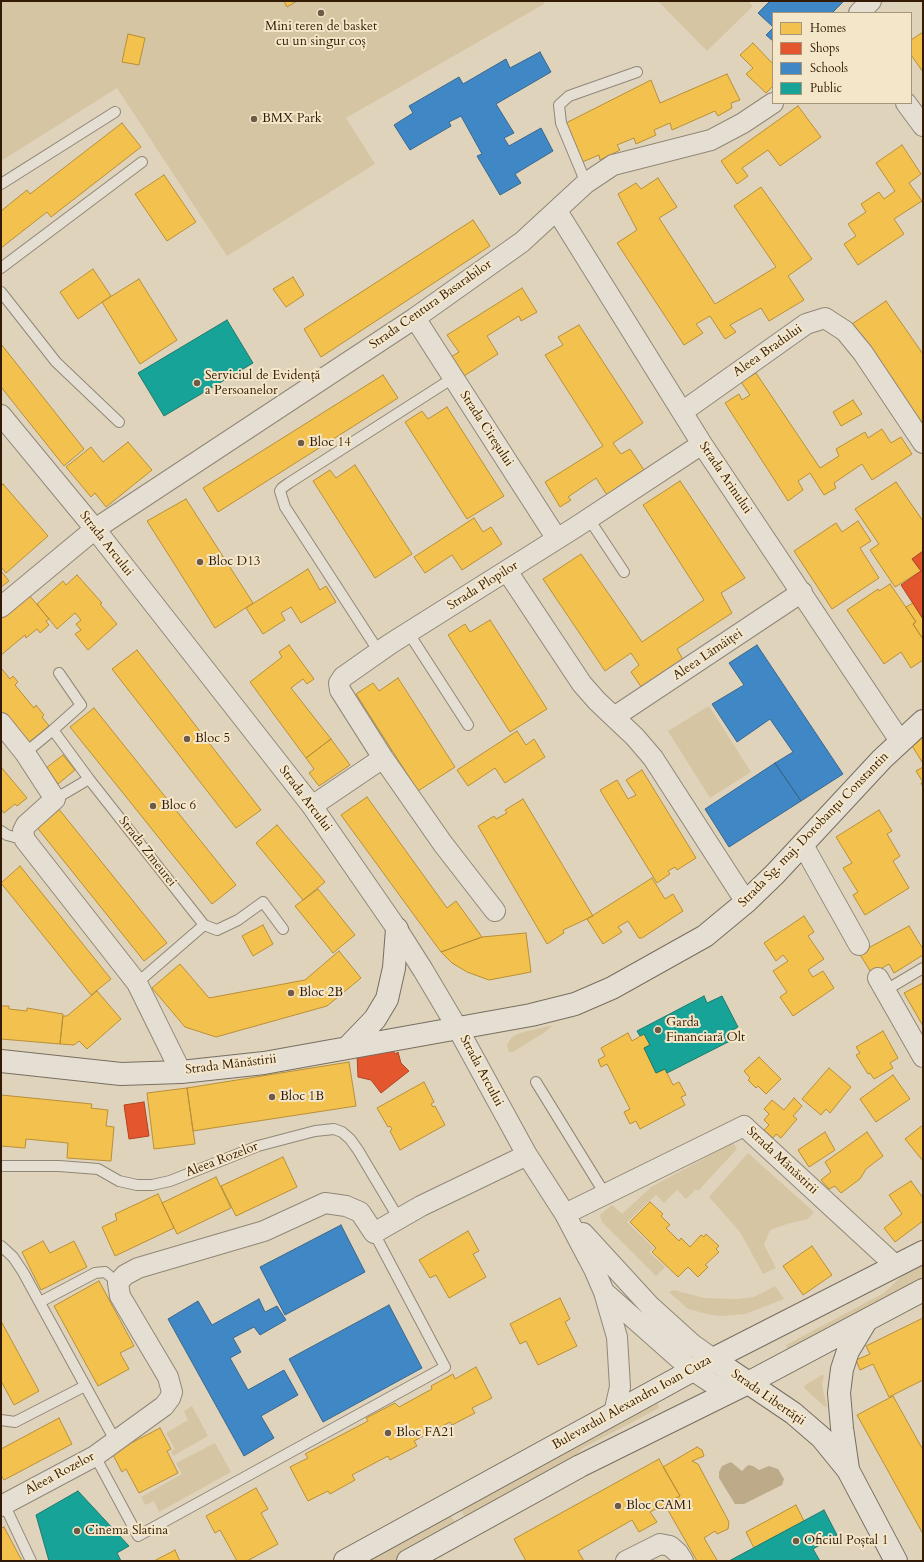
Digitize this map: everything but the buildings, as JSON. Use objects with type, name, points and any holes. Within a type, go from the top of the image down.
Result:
[{"type":"street","points":[[860,12],[871,1]]},
{"type":"street","name":"Strada Centura Basarabilor","points":[[95,529],[415,318],[522,242],[586,183],[613,165],[711,140],[743,123],[772,104]]},
{"type":"street","points":[[907,104],[923,126]]},
{"type":"street","name":"Strada Arinului","points":[[557,211],[702,444],[900,741]]},
{"type":"street","name":"Strada Cireșului","points":[[415,318],[557,539]]},
{"type":"street","name":"Aleea Bradului","points":[[682,412],[806,324],[825,318],[845,331],[858,347],[923,443]]},
{"type":"street","name":"Strada Arcului","points":[[1,415],[95,529],[312,806],[397,929],[458,1029],[527,1155],[565,1214],[604,1292],[617,1337],[620,1368],[620,1391],[614,1413]]},
{"type":"street","name":"Strada Plopilor","points":[[495,911],[443,844],[383,758],[340,690],[339,683],[343,677],[408,632],[589,519],[702,444]]},
{"type":"street","points":[[1,607],[95,529]]},
{"type":"street","points":[[507,571],[582,684],[635,737],[653,758],[746,902]]},
{"type":"street","name":"Aleea Lămâiței","points":[[614,717],[802,592]]},
{"type":"street","name":"Strada Sg. maj. Dorobanțu Constantin","points":[[458,1029],[531,1015],[575,1004],[612,988],[705,936],[746,902],[803,845],[900,741],[923,721]]},
{"type":"street","points":[[1,723],[25,753],[55,799],[26,825],[23,831],[25,840],[137,983],[181,1072]]},
{"type":"street","points":[[312,806],[383,758]]},
{"type":"street","points":[[803,845],[859,946]]},
{"type":"street","points":[[349,1046],[376,1019],[387,999],[394,968],[397,929]]},
{"type":"street","points":[[882,984],[923,1057]]},
{"type":"street","name":"Strada Mănăstirii","points":[[1,1061],[121,1074],[181,1072],[264,1063],[349,1046],[458,1029]]},
{"type":"street","name":"Strada Mănăstirii","points":[[565,1214],[744,1126],[896,1266]]},
{"type":"street","points":[[118,1283],[125,1275],[138,1268],[264,1231],[325,1204],[346,1206],[360,1212],[374,1233],[398,1219],[527,1155]]},
{"type":"street","name":"Strada Arcului","points":[[565,1214],[650,1306],[692,1344],[712,1359]]},
{"type":"street","name":"Bulevardul Alexandru Ioan Cuza","points":[[345,1561],[712,1359],[923,1252]]},
{"type":"street","name":"Aleea Rozelor","points":[[2,1505],[94,1456],[116,1442],[164,1406],[172,1392],[168,1377],[120,1296],[118,1283]]},
{"type":"street","points":[[408,1561],[580,1466],[748,1383],[923,1290]]},
{"type":"street","name":"Strada Arcului","points":[[604,1292],[692,1370],[727,1393]]},
{"type":"street","points":[[848,1470],[839,1393],[842,1369],[848,1351],[866,1321]]},
{"type":"street","name":"Strada Libertății","points":[[712,1359],[793,1413],[822,1438],[848,1470],[896,1561]]},
{"type":"street","points":[[626,1561],[660,1544],[670,1546],[678,1552],[683,1561]]},
{"type":"lane","points":[[586,183],[561,123],[559,105],[569,96],[637,72]]},
{"type":"lane","points":[[1,184],[116,112]]},
{"type":"lane","points":[[1,268],[142,162]]},
{"type":"lane","points":[[1,292],[56,362],[119,422]]},
{"type":"lane","points":[[379,652],[285,507],[280,496],[280,492],[285,485],[453,378]]},
{"type":"lane","points":[[589,519],[624,572]]},
{"type":"lane","points":[[408,632],[468,725]]},
{"type":"lane","points":[[25,753],[81,706],[58,673]]},
{"type":"lane","name":"Strada Zmeurei","points":[[53,730],[89,779],[204,925]]},
{"type":"lane","points":[[55,799],[89,779]]},
{"type":"lane","points":[[1,831],[7,835],[25,840]]},
{"type":"lane","points":[[137,983],[204,925],[218,930],[238,920],[263,902],[283,929]]},
{"type":"lane","points":[[882,984],[923,968]]},
{"type":"lane","points":[[536,1082],[605,1194]]},
{"type":"lane","name":"Aleea Rozelor","points":[[1,1166],[59,1166],[98,1169],[119,1181],[137,1185],[152,1185],[170,1181],[258,1146],[315,1131],[334,1129],[342,1132],[350,1139],[358,1150],[398,1219]]},
{"type":"lane","points":[[94,1456],[138,1536],[445,1367],[374,1233]]},
{"type":"lane","points":[[1,1246],[20,1267],[116,1442]]},
{"type":"lane","points":[[40,1302],[95,1273],[105,1272],[118,1283]]},
{"type":"lane","points":[[1,1420],[15,1422],[85,1386]]},
{"type":"lane","name":"Aleea Rozelor","points":[[2,1505],[30,1561]]},
{"type":"shaded area","points":[[1,1],[543,1],[544,4],[346,118],[375,164],[227,256],[117,88],[1,161]]},
{"type":"shaded area","points":[[658,1],[748,1],[753,6],[707,51]]},
{"type":"shaded area","points":[[709,706],[751,772],[710,798],[668,731]]},
{"type":"shaded area","points":[[553,1025],[545,1032],[513,1052],[509,1052],[507,1045],[512,1037],[520,1033]]},
{"type":"shaded area","points":[[733,1143],[737,1149],[698,1191],[696,1189],[686,1199],[677,1190],[664,1203],[656,1195],[627,1222],[654,1248],[649,1252],[665,1267],[656,1276],[602,1222],[600,1215],[612,1205],[622,1214],[651,1187]]},
{"type":"shaded area","points":[[748,1153],[814,1212],[808,1219],[770,1230],[764,1245],[776,1268],[763,1274],[740,1232],[709,1197]]},
{"type":"shaded area","points":[[923,1265],[923,1279],[789,1351],[786,1345],[884,1293],[904,1274]]},
{"type":"shaded area","points":[[775,1286],[784,1299],[745,1314],[722,1316],[711,1315],[688,1309],[669,1292],[674,1290],[704,1298],[737,1299],[754,1297]]},
{"type":"shaded area","points":[[824,1375],[822,1386],[827,1406],[825,1407],[804,1388],[805,1385]]},
{"type":"shaded area","points":[[657,1402],[659,1408],[583,1448],[557,1472],[468,1522],[460,1509]]},
{"type":"shaded area","points":[[192,1406],[208,1436],[173,1456],[171,1451],[175,1449],[166,1433],[188,1420],[184,1411]]},
{"type":"shaded area","points":[[215,1443],[231,1472],[159,1512],[154,1501],[145,1505],[141,1497],[182,1474],[176,1463]]},
{"type":"shaded area","points":[[731,1462],[742,1471],[748,1465],[759,1470],[769,1466],[778,1469],[784,1479],[782,1485],[744,1504],[735,1504],[719,1478],[719,1472],[722,1466]]},
{"type":"shaded area","points":[[450,1514],[458,1528],[398,1561],[366,1561]]},
{"type":"place","name":"Mini teren de basket cu un singur coș","points":[[321,13]]},
{"type":"place","name":"BMX Park","points":[[254,119]]},
{"type":"place","name":"Serviciul de Evidență a Persoanelor","points":[[197,383]]},
{"type":"place","name":"Bloc 14","points":[[301,443]]},
{"type":"place","name":"Bloc D13","points":[[200,562]]},
{"type":"place","name":"Bloc 5","points":[[187,739]]},
{"type":"place","name":"Bloc 6","points":[[153,806]]},
{"type":"place","name":"Bloc 2B","points":[[291,993]]},
{"type":"place","name":"Garda Financiară Olt","points":[[658,1030]]},
{"type":"place","name":"Bloc 1B","points":[[272,1097]]},
{"type":"place","name":"Bloc FA21","points":[[388,1433]]},
{"type":"place","name":"Bloc CAM1","points":[[618,1506]]},
{"type":"place","name":"Cinema Slatina","points":[[77,1531]]},
{"type":"place","name":"Oficiul Poștal 1","points":[[796,1541]]}]
